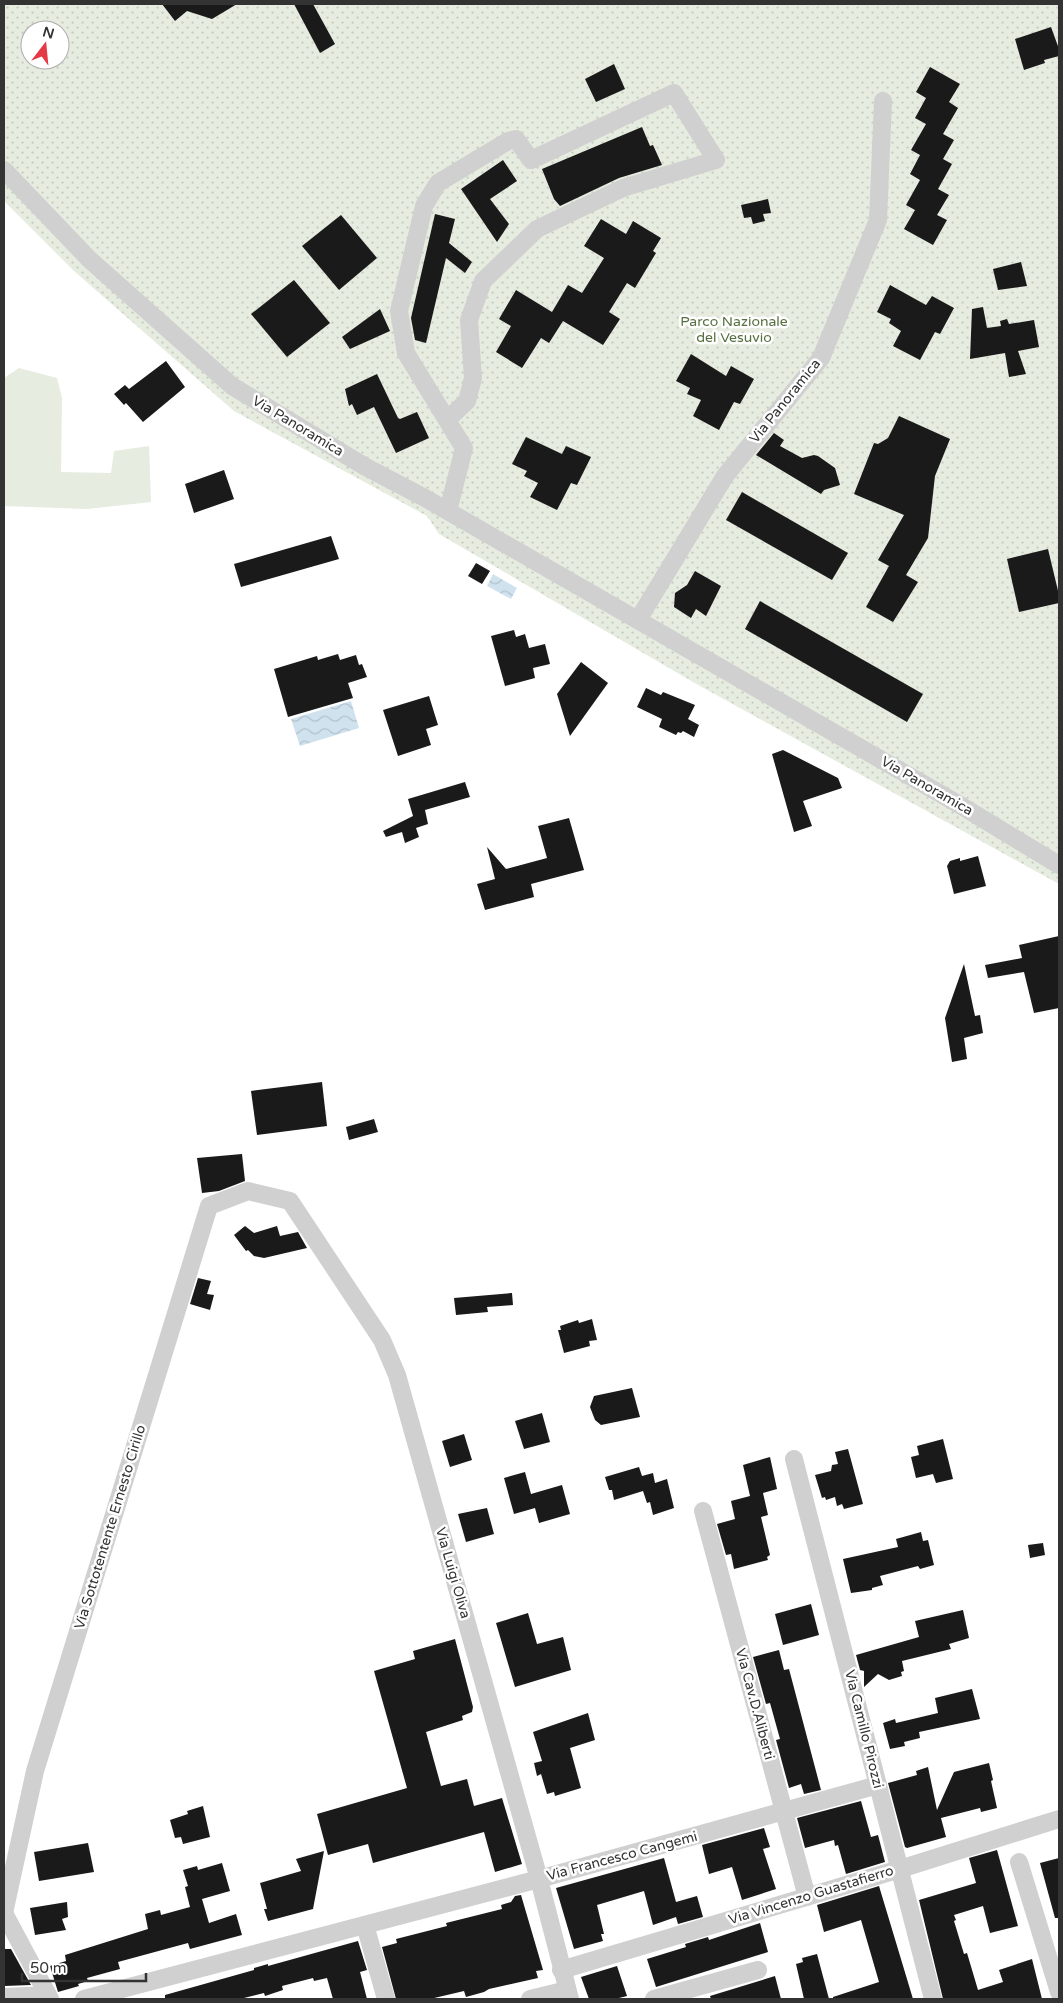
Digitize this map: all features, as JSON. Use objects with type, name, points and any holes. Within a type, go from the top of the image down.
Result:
[{"type":"street","points":[[447,420],[467,401],[473,378],[469,320],[483,281],[537,229],[624,188],[716,160],[674,93],[531,160],[516,139],[508,141],[438,183],[424,206],[399,311],[406,353],[464,448],[448,511]]},
{"type":"street","name":"Via Panoramica","points":[[638,620],[725,476],[821,358],[878,220],[884,101]]},
{"type":"street","name":"Via Panoramica","points":[[4,170],[89,259],[232,386],[364,466],[448,511],[960,805],[1059,864]]},
{"type":"street","name":"Via Sottotentente Ernesto Cirillo","points":[[4,1913],[36,1771],[209,1206],[248,1191],[269,1196]]},
{"type":"street","name":"Via Luigi Oliva","points":[[269,1196],[290,1201],[382,1340],[397,1375],[539,1878],[568,1995],[530,1999]]},
{"type":"street","name":"Via Camillo Pirozzi","points":[[794,1459],[933,1999]]},
{"type":"street","name":"Via Cav.D.Aliberti","points":[[703,1511],[807,1896]]},
{"type":"street","name":"Via Francesco Cangemi","points":[[84,1999],[365,1925],[878,1785]]},
{"type":"street","name":"Via Vincenzo Guastafierro","points":[[561,1970],[900,1869],[1059,1819]]},
{"type":"street","points":[[1019,1862],[1059,1992]]},
{"type":"street","points":[[4,1913],[49,1997],[4,1997]]},
{"type":"street","points":[[365,1925],[386,1999]]},
{"type":"street","points":[[654,1999],[758,1970]]},
{"type":"green space","name":"Parco Nazionale del Vesuvio","points":[[4,4],[1059,4],[1059,884],[700,686],[439,534],[427,516],[234,411],[74,271],[4,201]]},
{"type":"green space","points":[[19,368],[57,378],[62,398],[61,472],[111,473],[114,451],[149,446],[151,502],[87,509],[4,506],[4,378]]},
{"type":"water","points":[[493,574],[517,588],[511,599],[487,586]]},
{"type":"water","points":[[351,701],[359,728],[300,746],[291,719]]},
{"type":"building","points":[[162,4],[237,4],[212,19],[187,11],[175,21]]},
{"type":"building","points":[[294,4],[313,4],[335,44],[320,53]]},
{"type":"building","points":[[1051,27],[1059,49],[1059,56],[1044,60],[1045,63],[1024,70],[1015,39]]},
{"type":"building","points":[[614,64],[625,89],[596,102],[585,79]]},
{"type":"building","points":[[930,67],[960,84],[949,102],[958,108],[943,134],[954,140],[943,159],[952,164],[938,189],[949,195],[937,215],[947,220],[933,245],[904,229],[915,210],[906,205],[920,180],[910,174],[920,155],[911,150],[926,124],[915,118],[926,98],[916,92]]},
{"type":"building","points":[[642,127],[650,146],[653,145],[662,165],[619,178],[560,206],[554,199],[542,169]]},
{"type":"building","points":[[503,160],[517,181],[490,199],[509,224],[497,242],[461,189]]},
{"type":"building","points":[[768,199],[771,213],[763,214],[765,221],[753,224],[751,217],[744,218],[741,205]]},
{"type":"building","points":[[435,214],[455,219],[449,243],[472,262],[465,273],[446,258],[426,343],[415,340],[411,318]]},
{"type":"building","points":[[341,215],[377,258],[339,290],[302,246]]},
{"type":"building","points":[[601,219],[626,234],[633,221],[661,238],[653,251],[656,253],[635,288],[627,283],[609,312],[620,319],[603,345],[563,321],[549,343],[541,338],[522,368],[496,352],[511,326],[499,319],[516,290],[552,312],[568,285],[582,293],[604,258],[584,246]]},
{"type":"building","points":[[1021,262],[1027,286],[998,290],[993,269]]},
{"type":"building","points":[[294,280],[330,323],[287,357],[251,314]]},
{"type":"building","points":[[890,285],[926,305],[932,296],[954,308],[940,334],[935,332],[920,360],[893,346],[901,331],[889,323],[891,319],[877,312]]},
{"type":"building","points":[[983,307],[987,328],[1001,326],[1000,321],[1007,319],[1009,324],[1034,320],[1039,347],[1018,351],[1026,374],[1009,377],[1005,353],[970,359],[972,309]]},
{"type":"building","points":[[380,309],[390,331],[350,349],[342,337]]},
{"type":"building","points":[[691,354],[726,376],[731,366],[754,379],[740,404],[734,402],[719,430],[693,416],[701,400],[687,394],[690,388],[676,381]]},
{"type":"building","points":[[166,361],[185,387],[143,422],[126,403],[124,405],[114,394],[125,385],[129,389]]},
{"type":"building","points":[[377,374],[398,418],[400,419],[417,412],[429,438],[396,453],[374,407],[357,415],[352,404],[349,406],[345,389]]},
{"type":"building","points":[[899,416],[950,439],[935,476],[928,538],[906,575],[918,582],[893,622],[866,607],[889,566],[878,560],[904,515],[854,494],[874,443],[878,444],[888,438]]},
{"type":"building","points":[[774,433],[784,440],[780,446],[802,458],[818,456],[835,468],[840,485],[824,490],[821,494],[756,455]]},
{"type":"building","points":[[526,437],[562,454],[566,446],[591,457],[577,485],[571,483],[557,510],[530,497],[538,483],[524,476],[527,471],[512,464]]},
{"type":"building","points":[[224,470],[234,499],[194,513],[185,484]]},
{"type":"building","points":[[742,492],[848,553],[832,580],[726,520]]},
{"type":"building","points":[[331,536],[339,559],[241,587],[234,564]]},
{"type":"building","points":[[1048,549],[1059,595],[1059,603],[1019,612],[1007,559]]},
{"type":"building","points":[[476,563],[490,571],[482,584],[468,576]]},
{"type":"building","points":[[695,571],[721,586],[706,616],[696,609],[691,618],[674,607],[675,593],[687,585]]},
{"type":"building","points":[[760,601],[923,694],[907,722],[745,629]]},
{"type":"building","points":[[514,630],[516,637],[525,634],[529,648],[545,644],[550,664],[533,668],[535,678],[505,686],[491,636]]},
{"type":"building","points":[[338,654],[340,660],[356,655],[359,665],[362,664],[367,677],[348,683],[353,698],[288,717],[274,669],[317,656],[318,660]]},
{"type":"building","points":[[581,662],[608,683],[570,736],[557,694]]},
{"type":"building","points":[[646,688],[661,695],[663,692],[695,705],[688,719],[699,725],[694,737],[683,731],[681,733],[678,732],[676,735],[659,727],[662,719],[637,707]]},
{"type":"building","points":[[429,696],[438,725],[426,729],[431,745],[398,756],[383,710]]},
{"type":"building","points":[[783,750],[838,778],[842,788],[803,801],[812,826],[794,832],[772,754]]},
{"type":"building","points":[[465,782],[470,797],[425,810],[428,824],[416,828],[419,837],[405,843],[402,832],[386,837],[383,831],[413,816],[408,799]]},
{"type":"building","points":[[569,818],[584,870],[531,884],[534,897],[485,910],[477,884],[495,879],[487,847],[506,869],[547,858],[538,826]]},
{"type":"building","points":[[978,856],[986,886],[954,894],[947,866],[950,861],[960,858],[960,861]]},
{"type":"building","points":[[1059,936],[1059,1008],[1034,1013],[1024,972],[988,978],[985,965],[1022,958],[1019,945]]},
{"type":"building","points":[[964,964],[975,1016],[980,1015],[983,1033],[964,1038],[967,1059],[952,1062],[945,1018]]},
{"type":"building","points":[[322,1082],[327,1126],[257,1135],[251,1091]]},
{"type":"building","points":[[374,1119],[378,1132],[349,1140],[346,1127]]},
{"type":"building","points":[[242,1154],[245,1181],[219,1191],[202,1193],[197,1158]]},
{"type":"building","points":[[245,1226],[254,1233],[277,1226],[280,1236],[298,1232],[307,1248],[264,1258],[254,1256],[248,1250],[246,1251],[234,1235]]},
{"type":"building","points":[[198,1278],[211,1281],[207,1294],[214,1295],[210,1310],[190,1304]]},
{"type":"building","points":[[512,1293],[513,1305],[487,1307],[488,1312],[456,1315],[454,1298]]},
{"type":"building","points":[[592,1319],[597,1340],[589,1341],[590,1346],[564,1353],[558,1330],[561,1330],[560,1326],[578,1320],[579,1323]]},
{"type":"building","points":[[632,1388],[640,1417],[601,1425],[595,1420],[590,1407],[594,1396]]},
{"type":"building","points":[[542,1413],[550,1442],[524,1449],[515,1421]]},
{"type":"building","points":[[464,1434],[472,1460],[450,1467],[442,1441]]},
{"type":"building","points":[[943,1439],[953,1479],[936,1483],[933,1474],[916,1478],[911,1457],[919,1455],[917,1446]]},
{"type":"building","points":[[848,1449],[863,1504],[844,1509],[842,1504],[837,1506],[835,1497],[826,1500],[825,1497],[822,1498],[815,1475],[831,1471],[832,1465],[838,1464],[835,1452]]},
{"type":"building","points":[[770,1457],[777,1489],[763,1493],[768,1515],[761,1517],[770,1555],[767,1557],[768,1560],[734,1569],[731,1554],[726,1555],[717,1524],[735,1519],[731,1501],[750,1496],[743,1465]]},
{"type":"building","points":[[639,1467],[642,1476],[653,1473],[655,1483],[667,1479],[674,1508],[653,1515],[650,1502],[647,1503],[643,1491],[614,1500],[612,1490],[609,1490],[605,1477]]},
{"type":"building","points":[[525,1472],[531,1494],[562,1485],[570,1514],[539,1523],[535,1508],[514,1514],[504,1478]]},
{"type":"building","points":[[487,1508],[494,1534],[466,1542],[458,1514]]},
{"type":"building","points":[[921,1532],[923,1541],[928,1540],[934,1565],[920,1569],[918,1566],[880,1576],[883,1585],[872,1588],[872,1590],[851,1593],[843,1559],[898,1547],[896,1539]]},
{"type":"building","points":[[1043,1543],[1045,1555],[1030,1558],[1028,1545]]},
{"type":"building","points":[[811,1604],[819,1635],[783,1645],[775,1614]]},
{"type":"building","points":[[963,1610],[969,1638],[949,1644],[951,1649],[902,1661],[904,1671],[901,1672],[902,1676],[889,1680],[878,1674],[864,1687],[864,1671],[860,1670],[856,1655],[919,1637],[915,1621]]},
{"type":"building","points":[[528,1613],[537,1644],[563,1637],[571,1670],[515,1687],[496,1623]]},
{"type":"building","points":[[455,1639],[473,1707],[472,1712],[462,1716],[463,1720],[426,1732],[441,1786],[467,1779],[474,1806],[502,1798],[522,1864],[495,1872],[484,1832],[373,1863],[368,1844],[328,1855],[317,1814],[407,1788],[374,1671],[415,1659],[413,1651]]},
{"type":"building","points":[[779,1650],[784,1670],[789,1669],[821,1790],[804,1794],[801,1784],[789,1788],[776,1740],[780,1739],[770,1703],[766,1704],[753,1657]]},
{"type":"building","points":[[972,1689],[980,1719],[919,1732],[920,1738],[904,1742],[905,1746],[890,1749],[883,1723],[895,1719],[896,1723],[938,1713],[935,1698]]},
{"type":"building","points":[[588,1713],[595,1740],[570,1748],[581,1788],[555,1796],[554,1792],[547,1794],[541,1774],[537,1776],[534,1763],[542,1761],[533,1732]]},
{"type":"building","points":[[989,1763],[997,1808],[981,1812],[980,1808],[941,1818],[946,1837],[905,1847],[888,1783],[917,1775],[916,1771],[928,1767],[937,1810],[954,1772]]},
{"type":"building","points":[[861,1801],[871,1837],[878,1835],[885,1862],[846,1874],[838,1845],[835,1846],[834,1840],[805,1848],[797,1818]]},
{"type":"building","points":[[203,1806],[210,1837],[183,1844],[181,1837],[175,1838],[170,1820],[188,1814],[187,1811]]},
{"type":"building","points":[[764,1828],[770,1847],[763,1849],[776,1889],[742,1900],[732,1867],[709,1874],[702,1845]]},
{"type":"building","points":[[88,1843],[94,1872],[39,1881],[34,1852]]},
{"type":"building","points":[[997,1850],[1018,1926],[990,1933],[983,1906],[954,1915],[956,1920],[954,1921],[964,1954],[967,1953],[978,1990],[1003,1982],[999,1970],[1032,1959],[1042,1999],[943,1999],[919,1900],[976,1883],[969,1858]]},
{"type":"building","points":[[324,1851],[313,1909],[268,1921],[260,1883],[301,1871],[296,1859]]},
{"type":"building","points":[[664,1858],[676,1902],[697,1896],[703,1917],[678,1924],[676,1917],[653,1925],[644,1891],[597,1905],[604,1934],[601,1934],[603,1941],[574,1949],[556,1888]]},
{"type":"building","points":[[1059,1858],[1059,1918],[1055,1918],[1040,1863]]},
{"type":"building","points":[[222,1863],[230,1891],[202,1899],[209,1923],[236,1914],[242,1935],[190,1949],[188,1943],[118,1962],[120,1969],[87,1978],[88,1981],[78,1984],[79,1986],[58,1992],[50,1966],[66,1961],[65,1955],[148,1929],[145,1914],[160,1910],[161,1915],[190,1907],[185,1887],[188,1886],[183,1870],[197,1866],[198,1870]]},
{"type":"building","points":[[879,1886],[913,1999],[833,1999],[833,1997],[879,1982],[861,1920],[824,1932],[817,1905]]},
{"type":"building","points":[[521,1895],[543,1970],[536,1971],[538,1978],[489,1989],[466,1997],[464,1991],[430,1999],[396,1999],[382,1947],[397,1943],[396,1939],[447,1926],[446,1923],[502,1909],[501,1905],[511,1902],[515,1896]]},
{"type":"building","points":[[67,1902],[68,1917],[62,1919],[66,1930],[35,1935],[30,1908]]},
{"type":"building","points":[[760,1923],[768,1952],[656,1987],[647,1959],[686,1947],[685,1944],[708,1937],[709,1940]]},
{"type":"building","points":[[358,1941],[367,1970],[360,1972],[367,1999],[333,1999],[327,1978],[314,1981],[313,1978],[282,1986],[283,1990],[265,1996],[264,1993],[240,1999],[165,1999],[165,1995],[254,1970],[254,1968],[268,1964],[268,1966]]},
{"type":"building","points":[[4,1949],[11,1949],[31,1985],[4,1986]]},
{"type":"building","points":[[817,1954],[829,1999],[804,1999],[796,1964],[803,1962],[802,1958]]},
{"type":"building","points":[[617,1966],[627,1996],[615,1999],[589,1999],[581,1977]]},
{"type":"building","points":[[775,1976],[781,1999],[711,1999],[710,1996]]}]
